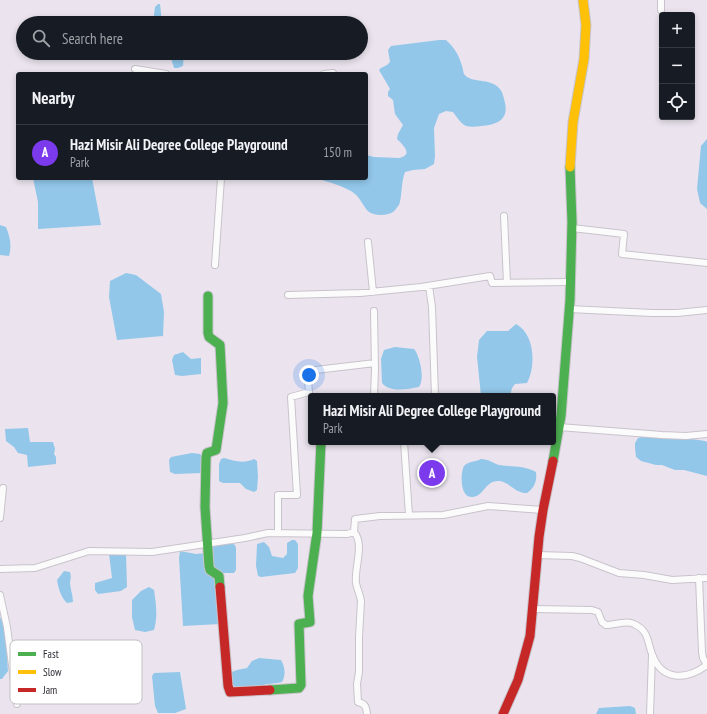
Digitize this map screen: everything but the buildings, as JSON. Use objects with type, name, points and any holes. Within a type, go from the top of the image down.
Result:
[{"type":"street","points":[[556,445],[559,427],[569,309],[572,228],[570,169],[571,146],[573,122],[584,59],[586,25],[583,0]]},
{"type":"street","points":[[661,0],[661,10]]},
{"type":"street","points":[[135,69],[154,72]]},
{"type":"street","points":[[215,265],[221,180]]},
{"type":"street","points":[[504,216],[507,283]]},
{"type":"street","points":[[572,228],[624,234],[622,254],[707,263]]},
{"type":"street","points":[[368,242],[373,292]]},
{"type":"street","points":[[288,295],[373,292],[429,286],[490,276],[492,283],[570,282]]},
{"type":"street","points":[[429,286],[432,307],[435,393]]},
{"type":"street","points":[[208,296],[208,333],[209,337],[220,346],[222,403],[216,450],[207,453],[206,458],[204,507],[206,543],[210,570],[219,576],[229,690],[233,692],[295,689],[300,687],[302,681],[299,624],[310,622],[308,596],[317,533],[321,445]]},
{"type":"street","points":[[569,309],[652,313],[678,313],[707,310]]},
{"type":"street","points":[[374,311],[374,393]]},
{"type":"street","points":[[278,532],[278,495],[297,495],[291,396],[309,392],[307,371],[375,363]]},
{"type":"street","points":[[559,427],[662,435],[686,436],[707,434]]},
{"type":"street","points":[[404,445],[409,515]]},
{"type":"street","points":[[503,714],[518,680],[530,636],[542,510],[551,474],[556,445]]},
{"type":"street","points":[[0,518],[3,488]]},
{"type":"street","points":[[367,714],[366,707],[363,703],[358,702],[357,695],[361,601],[356,583],[359,557],[357,536],[354,532],[355,519],[380,516],[443,515],[459,513],[480,507],[495,506],[542,510]]},
{"type":"street","points":[[0,569],[35,568],[90,551],[152,552],[278,532],[347,534],[354,532]]},
{"type":"street","points":[[537,554],[572,556],[618,574],[672,580],[707,578]]},
{"type":"street","points":[[652,654],[662,670],[671,675],[686,676],[707,665],[702,652],[699,578]]},
{"type":"street","points":[[0,595],[10,650]]},
{"type":"street","points":[[533,609],[592,610],[598,612],[602,622],[606,625],[629,622],[641,629],[646,634],[650,642],[652,654],[650,714]]},
{"type":"green space","points":[[440,461],[441,485],[426,487],[422,462]]},
{"type":"water","points":[[160,4],[161,16],[154,16],[155,7]]},
{"type":"water","points":[[446,40],[454,48],[464,74],[471,79],[496,85],[503,94],[506,109],[503,118],[500,121],[491,125],[473,127],[464,125],[453,112],[446,111],[439,114],[434,128],[434,164],[425,169],[405,172],[399,205],[390,213],[378,215],[369,212],[357,196],[351,191],[322,180],[368,180],[368,156],[399,158],[406,155],[406,150],[397,139],[403,125],[395,114],[393,100],[388,96],[390,89],[379,70],[390,62],[388,50],[391,46]]},
{"type":"water","points":[[172,60],[183,60],[183,66],[174,68]]},
{"type":"water","points":[[707,139],[707,209],[700,203],[697,189],[701,146]]},
{"type":"water","points":[[33,180],[92,180],[101,225],[38,229],[38,202]]},
{"type":"water","points":[[0,225],[6,227],[9,234],[9,256],[0,255]]},
{"type":"water","points":[[126,273],[136,275],[161,294],[164,312],[163,336],[117,340],[109,297],[110,281]]},
{"type":"water","points":[[516,324],[527,335],[530,343],[532,351],[532,368],[527,383],[515,384],[511,393],[481,393],[477,357],[479,340],[487,331],[508,331]]},
{"type":"water","points":[[395,347],[414,349],[416,352],[422,373],[422,379],[419,387],[394,389],[385,386],[382,383],[381,359],[384,350]]},
{"type":"water","points":[[183,352],[191,359],[201,358],[201,374],[182,376],[175,375],[172,360],[174,355]]},
{"type":"water","points":[[28,428],[30,442],[53,442],[56,464],[28,467],[27,455],[18,453],[14,447],[6,441],[5,429]]},
{"type":"water","points":[[645,436],[685,438],[707,442],[707,476],[684,470],[675,470],[662,465],[641,461],[636,457],[635,443],[638,438]]},
{"type":"water","points":[[192,453],[200,454],[203,457],[202,473],[175,474],[170,472],[169,460],[171,457]]},
{"type":"water","points":[[224,458],[239,462],[254,459],[257,461],[257,490],[254,492],[246,489],[240,483],[223,483],[219,481],[219,464],[221,459]]},
{"type":"water","points":[[481,459],[488,460],[499,465],[522,467],[536,472],[535,484],[527,493],[523,493],[506,483],[494,481],[476,496],[468,496],[465,494],[462,484],[464,466],[468,463]]},
{"type":"water","points":[[295,540],[298,544],[298,568],[295,573],[261,577],[258,576],[256,566],[257,544],[264,542],[269,547],[272,556],[283,558],[287,554],[287,543]]},
{"type":"water","points":[[231,543],[235,545],[236,548],[236,570],[234,573],[223,573],[217,571],[212,559],[213,547],[215,545]]},
{"type":"water","points":[[180,551],[196,554],[206,553],[218,579],[220,624],[183,626],[179,558]]},
{"type":"water","points":[[109,554],[126,554],[127,587],[121,591],[98,594],[95,590],[95,583],[112,578]]},
{"type":"water","points":[[64,571],[70,572],[73,602],[67,603],[59,589],[57,580]]},
{"type":"water","points":[[149,587],[154,590],[156,615],[154,630],[145,632],[135,630],[132,617],[132,600],[141,591]]},
{"type":"water","points":[[0,617],[3,622],[6,636],[8,671],[2,679],[0,679]]},
{"type":"water","points":[[259,658],[281,660],[284,671],[282,682],[265,684],[246,689],[236,688],[233,685],[232,672],[247,668],[252,661]]},
{"type":"water","points":[[180,672],[186,709],[175,713],[158,713],[155,706],[152,676],[154,673]]},
{"type":"water","points":[[630,706],[635,708],[636,714],[596,714],[599,708]]},
{"type":"traffic: fast","points":[[556,444],[561,416],[570,300],[572,222],[570,167]]},
{"type":"traffic: fast","points":[[208,296],[208,333],[209,337],[220,345],[223,403],[216,450],[207,453],[206,458],[205,507],[209,566],[210,570],[219,576],[220,587]]},
{"type":"traffic: fast","points":[[270,690],[299,688],[301,685],[299,624],[310,622],[308,596],[317,533],[321,445]]},
{"type":"traffic: fast","points":[[553,461],[556,445]]},
{"type":"traffic: slow","points":[[570,167],[573,122],[584,59],[586,25],[583,0]]},
{"type":"traffic: jam","points":[[503,714],[518,680],[530,636],[539,537],[553,461]]},
{"type":"traffic: jam","points":[[220,587],[228,686],[230,692],[270,690]]},
{"type":"place","name":"Hazi Misir Ali Degree College Playground","points":[[432,473]]}]
